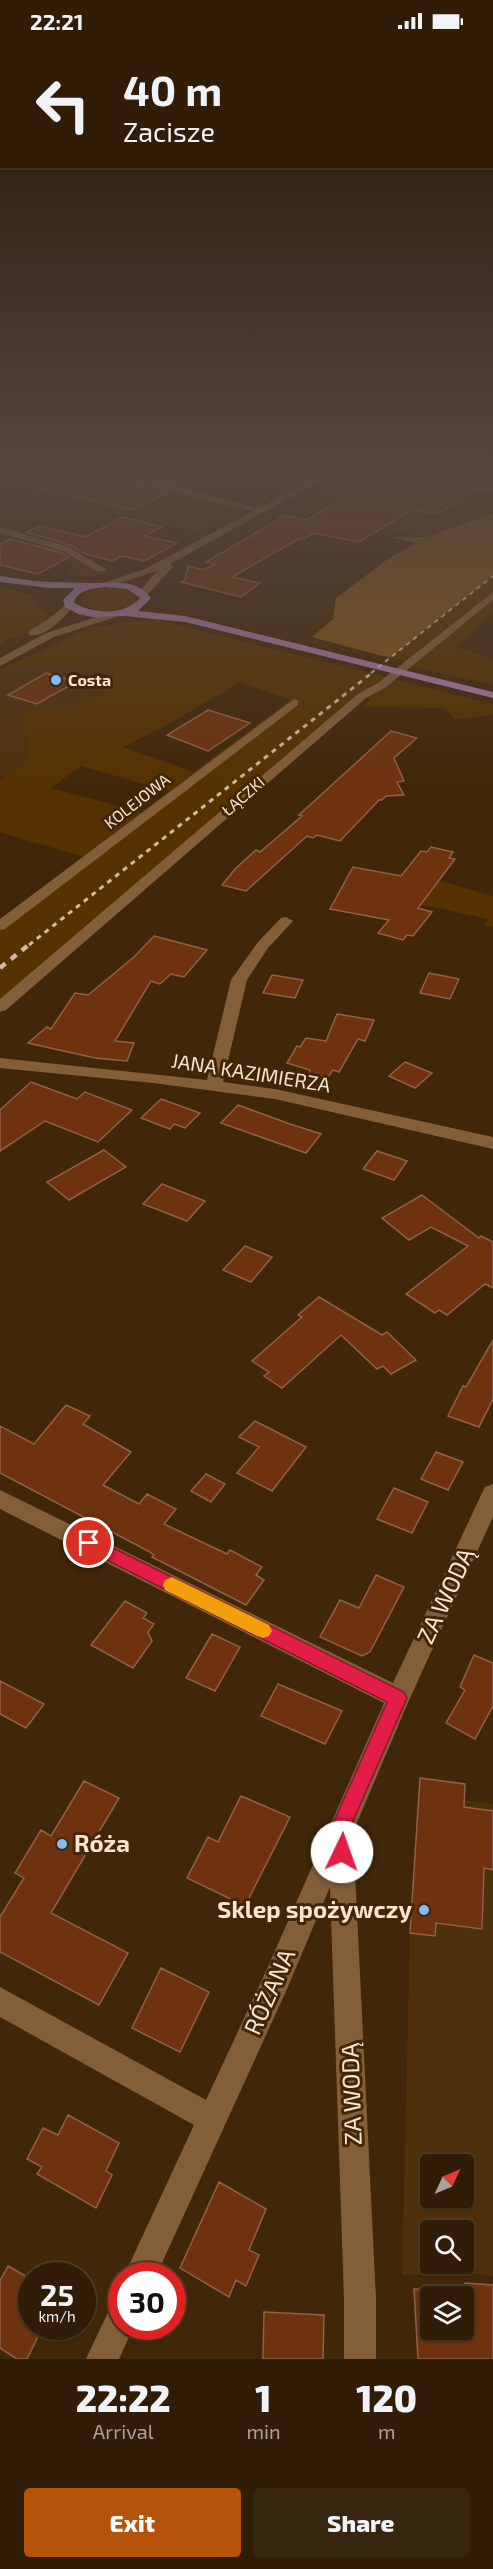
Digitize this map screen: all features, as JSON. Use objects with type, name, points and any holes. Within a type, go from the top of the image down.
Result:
[{"type":"main road","points":[[0,581],[94,586]]},
{"type":"main road","points":[[0,581],[68,602],[82,612],[185,619],[493,695]]},
{"type":"main road","points":[[68,602],[75,591],[94,586],[105,584],[129,586],[185,619]]},
{"type":"main road","points":[[119,613],[137,608],[144,596]]},
{"type":"street","points":[[105,584],[145,572]]},
{"type":"street","points":[[144,596],[159,572]]},
{"type":"street","name":"ŁĄCZKI","points":[[0,1007],[362,696],[382,685],[493,594]]},
{"type":"street","points":[[0,652],[41,629],[68,602]]},
{"type":"street","points":[[0,663],[50,635],[119,613]]},
{"type":"street","name":"KOLEJOWA","points":[[0,926],[294,704]]},
{"type":"street","points":[[214,1085],[240,980],[256,954],[286,921]]},
{"type":"street","name":"JANA KAZIMIERZA","points":[[0,1063],[214,1085],[275,1094],[493,1143]]},
{"type":"street","name":"ZA WODĄ","points":[[398,1698],[493,1493]]},
{"type":"street","points":[[0,1499],[398,1698]]},
{"type":"street","name":"RÓŻANA","points":[[146,2262],[277,1978],[398,1698]]},
{"type":"street","name":"ZA WODĄ","points":[[340,1828],[360,2299],[360,2359]]},
{"type":"street","points":[[0,2001],[212,2119]]},
{"type":"street","points":[[102,2359],[111,2340]]},
{"type":"shaded area","points":[[108,572],[110,574],[80,577],[65,574]]},
{"type":"shaded area","points":[[370,572],[493,572],[493,576],[390,658],[312,637],[333,619],[336,598]]},
{"type":"shaded area","points":[[493,576],[493,613],[456,646],[493,660],[493,685],[406,665],[409,662],[390,658]]},
{"type":"shaded area","points":[[0,587],[31,595],[49,616],[57,617],[41,629],[6,640],[0,645]]},
{"type":"shaded area","points":[[109,588],[128,591],[135,595],[136,601],[124,608],[108,611],[93,609],[81,601],[85,593]]},
{"type":"shaded area","points":[[153,619],[390,678],[362,696],[0,1007],[0,920],[83,857],[0,832],[0,780],[29,762],[21,712],[76,706],[100,693],[115,671],[36,663],[28,667],[6,667],[88,628]],"holes":[[[240,682],[290,700],[193,772],[123,747],[164,727]],[[81,766],[168,791],[168,792],[141,812],[51,788]]]},
{"type":"shaded area","points":[[36,663],[116,671],[100,693],[76,707],[21,712],[29,762],[11,776],[0,778],[0,671],[6,667],[28,667]]},
{"type":"shaded area","points":[[393,679],[493,704],[493,715],[454,719],[445,708],[362,707],[371,699],[367,697]]},
{"type":"shaded area","points":[[437,880],[493,896],[493,927],[484,925],[488,919],[419,904]]},
{"type":"shaded area","points":[[420,1778],[465,1784],[464,1800],[493,1804],[493,2276],[477,2274],[402,2275],[410,1933]]},
{"type":"building","points":[[187,572],[240,572],[232,577],[260,583],[241,597],[181,582],[185,580]]},
{"type":"building","points":[[46,673],[76,682],[37,704],[8,695]]},
{"type":"building","points":[[208,710],[250,723],[208,751],[167,735]]},
{"type":"building","points":[[391,731],[417,738],[394,758],[404,781],[397,782],[404,795],[386,796],[379,800],[340,841],[317,835],[313,838],[307,836],[246,891],[222,885],[236,868],[256,850],[260,852],[302,816],[299,815]]},
{"type":"building","points":[[431,847],[453,852],[449,858],[455,859],[418,908],[432,912],[413,936],[407,935],[403,940],[378,933],[389,920],[330,909],[353,867],[401,876],[421,851],[427,852]]},
{"type":"building","points":[[154,936],[207,950],[184,977],[171,974],[160,984],[151,981],[115,1041],[134,1043],[127,1061],[95,1058],[28,1043],[47,1027],[51,1029],[75,993],[88,995],[134,957]]},
{"type":"building","points":[[429,973],[459,979],[450,999],[420,993]]},
{"type":"building","points":[[272,975],[303,980],[295,998],[263,993]]},
{"type":"building","points":[[337,1014],[374,1020],[365,1041],[358,1039],[339,1072],[333,1070],[328,1077],[309,1073],[310,1070],[287,1063],[297,1046],[300,1047],[306,1038],[326,1041]]},
{"type":"building","points":[[405,1062],[432,1073],[415,1088],[389,1076]]},
{"type":"building","points":[[31,1082],[77,1099],[85,1092],[132,1110],[98,1142],[45,1121],[0,1151],[0,1110]]},
{"type":"building","points":[[161,1099],[200,1113],[185,1128],[174,1124],[170,1129],[141,1118]]},
{"type":"building","points":[[238,1105],[321,1134],[306,1153],[221,1123]]},
{"type":"building","points":[[104,1150],[126,1167],[69,1200],[47,1182]]},
{"type":"building","points":[[377,1151],[407,1161],[394,1180],[363,1169]]},
{"type":"building","points":[[162,1184],[205,1201],[187,1221],[143,1204]]},
{"type":"building","points":[[422,1195],[479,1238],[481,1236],[493,1242],[493,1288],[485,1284],[447,1315],[439,1310],[435,1313],[406,1294],[468,1246],[431,1227],[409,1240],[382,1218]]},
{"type":"building","points":[[245,1246],[272,1257],[251,1282],[223,1270]]},
{"type":"building","points":[[319,1297],[382,1335],[387,1332],[416,1360],[391,1374],[383,1366],[377,1369],[341,1335],[282,1388],[264,1376],[269,1372],[252,1361],[302,1317],[298,1315]]},
{"type":"building","points":[[493,1340],[493,1399],[479,1427],[448,1416],[463,1386],[466,1387]]},
{"type":"building","points":[[66,1405],[90,1416],[83,1424],[131,1452],[103,1485],[139,1504],[147,1494],[176,1509],[164,1524],[227,1554],[230,1550],[262,1567],[256,1575],[264,1580],[246,1605],[152,1557],[154,1555],[148,1551],[0,1473],[0,1426],[34,1444]]},
{"type":"building","points":[[255,1421],[306,1447],[272,1491],[237,1473],[259,1447],[239,1437]]},
{"type":"building","points":[[436,1452],[463,1462],[448,1490],[421,1479]]},
{"type":"building","points":[[206,1474],[225,1484],[211,1502],[191,1491]]},
{"type":"building","points":[[394,1488],[428,1502],[412,1533],[377,1519]]},
{"type":"building","points":[[376,1575],[404,1587],[370,1652],[362,1656],[320,1637],[340,1600],[359,1608]]},
{"type":"building","points":[[125,1601],[147,1613],[143,1618],[154,1624],[148,1632],[152,1641],[133,1668],[91,1645]]},
{"type":"building","points":[[212,1634],[240,1647],[215,1691],[186,1678]]},
{"type":"building","points":[[474,1655],[493,1663],[493,1706],[475,1739],[446,1723],[465,1690],[460,1687]]},
{"type":"building","points":[[0,1681],[44,1704],[26,1728],[0,1714]]},
{"type":"building","points":[[278,1684],[342,1711],[325,1744],[261,1716]]},
{"type":"building","points":[[420,1778],[465,1784],[464,1807],[493,1811],[493,1870],[484,1868],[482,1929],[436,1923],[435,1936],[410,1933]]},
{"type":"building","points":[[84,1781],[119,1798],[51,1913],[128,1953],[99,2005],[0,1952],[0,1917],[24,1878],[15,1873],[41,1830],[51,1836]]},
{"type":"building","points":[[241,1796],[290,1817],[245,1906],[187,1878],[208,1837],[218,1842]]},
{"type":"building","points":[[161,1968],[209,1992],[180,2052],[132,2028]]},
{"type":"building","points":[[68,2115],[119,2143],[106,2171],[112,2175],[96,2208],[37,2174],[42,2167],[27,2159],[43,2128],[58,2135]]},
{"type":"building","points":[[219,2182],[266,2209],[249,2250],[259,2255],[246,2286],[236,2280],[229,2297],[186,2272],[186,2262],[183,2262]]},
{"type":"building","points":[[8,2266],[18,2272],[18,2340],[36,2340],[27,2359],[17,2359],[0,2348],[0,2281]]},
{"type":"building","points":[[465,2283],[493,2285],[493,2359],[418,2359],[414,2289],[420,2289],[420,2340],[474,2340],[474,2286],[465,2286]]},
{"type":"building","points":[[264,2312],[324,2315],[323,2359],[263,2359]]},
{"type":"railway","points":[[371,673],[493,576]]},
{"type":"railway","points":[[29,945],[373,672]]},
{"type":"railway","points":[[0,968],[31,943]]},
{"type":"slow traffic","points":[[172,1585],[263,1631]]},
{"type":"place","name":"Costa","points":[[56,680]]},
{"type":"place","name":"Róża","points":[[62,1844]]},
{"type":"place","name":"Sklep spożywczy","points":[[424,1910]]},
{"type":"route","points":[[89,1543],[398,1698],[340,1828],[342,1852]]}]
